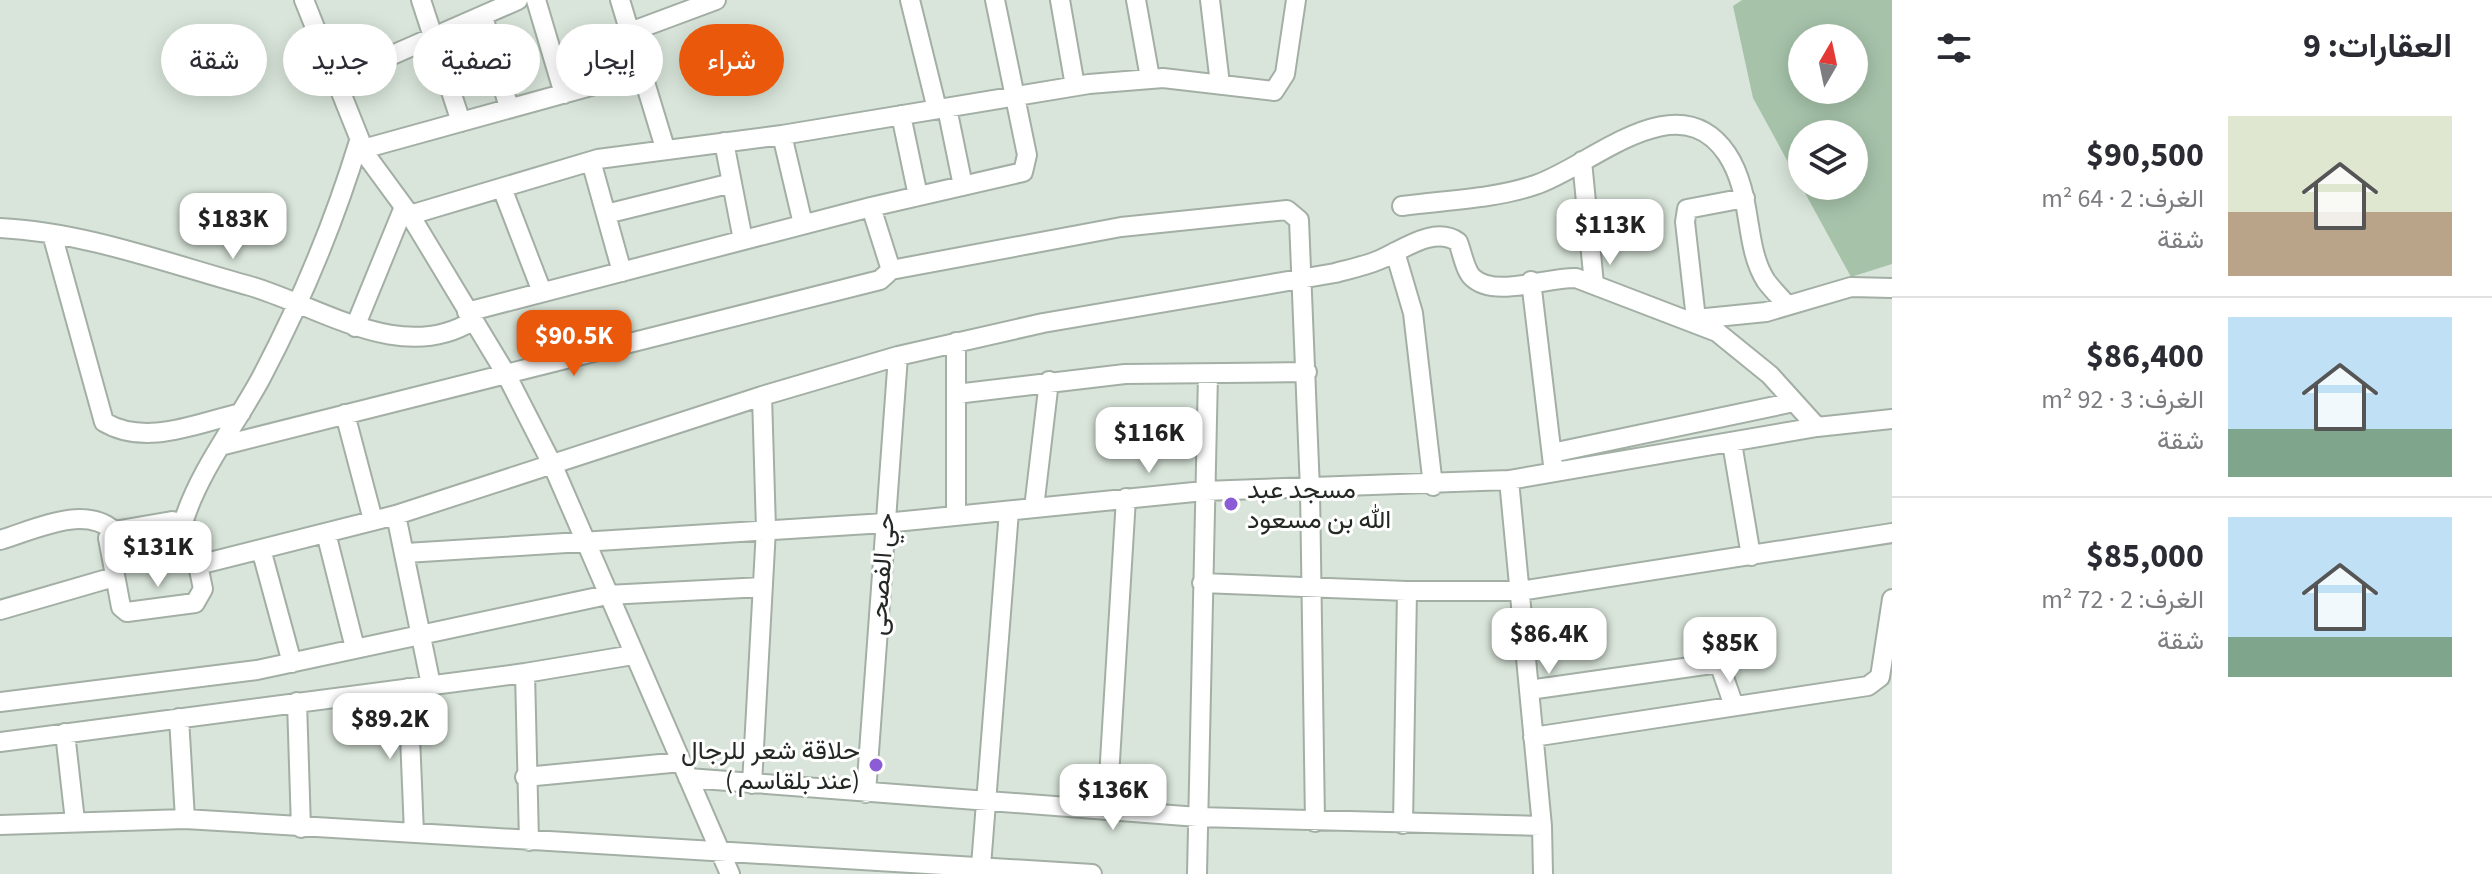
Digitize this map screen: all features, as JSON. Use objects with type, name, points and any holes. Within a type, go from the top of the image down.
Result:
[{"type":"street","points":[[304,0],[313,24]]},
{"type":"street","points":[[421,0],[429,24]]},
{"type":"street","points":[[465,24],[518,0]]},
{"type":"street","points":[[536,0],[556,67]]},
{"type":"street","points":[[620,0],[628,24]]},
{"type":"street","points":[[910,0],[963,186]]},
{"type":"street","points":[[0,228],[52,234],[136,254],[252,287],[355,327],[411,336],[437,336],[469,317],[542,292],[871,207],[1016,175],[1027,166],[995,0]]},
{"type":"street","points":[[1060,0],[1075,86]]},
{"type":"street","points":[[1136,0],[1150,78]]},
{"type":"street","points":[[1210,0],[1220,84]]},
{"type":"street","points":[[407,211],[502,188],[591,161],[665,148],[782,135],[1075,86],[1150,78],[1266,90],[1279,88],[1285,74],[1296,0]]},
{"type":"street","points":[[650,24],[704,2]]},
{"type":"street","points":[[483,16],[509,108]]},
{"type":"street","points":[[341,96],[361,145],[407,211],[506,374],[553,466],[730,874]]},
{"type":"street","points":[[452,96],[461,122]]},
{"type":"street","points":[[361,145],[556,96]]},
{"type":"street","points":[[649,96],[665,148]]},
{"type":"street","points":[[901,115],[918,196]]},
{"type":"street","points":[[1402,206],[1537,185],[1627,136],[1656,127],[1681,125],[1705,134],[1724,150],[1742,178],[1757,257],[1765,280],[1786,304]]},
{"type":"street","points":[[782,135],[803,224]]},
{"type":"street","points":[[724,142],[743,240]]},
{"type":"street","points":[[183,523],[190,499],[224,445],[298,304],[361,145]]},
{"type":"street","points":[[591,161],[622,272]]},
{"type":"street","points":[[1582,161],[1594,284]]},
{"type":"street","points":[[606,214],[732,183]]},
{"type":"street","points":[[502,188],[542,292]]},
{"type":"street","points":[[1693,319],[1685,222],[1687,209],[1745,198]]},
{"type":"street","points":[[871,207],[891,270]]},
{"type":"street","points":[[224,445],[880,280],[891,270],[1121,227],[1279,209],[1294,214],[1299,220],[1307,372],[1315,822]]},
{"type":"street","points":[[355,327],[407,211]]},
{"type":"street","points":[[52,234],[104,422],[121,432],[144,435],[241,413]]},
{"type":"street","points":[[198,565],[396,515],[762,396],[898,356],[956,342],[1365,265],[1405,246],[1451,237],[1458,242],[1470,276],[1484,285],[1501,289],[1531,281],[1576,278],[1693,319],[1745,353],[1817,427]]},
{"type":"street","points":[[1395,252],[1413,313],[1433,486]]},
{"type":"street","points":[[1531,281],[1554,475]]},
{"type":"street","points":[[1693,319],[1766,312],[1851,287],[1892,288]]},
{"type":"street","points":[[956,342],[956,516]]},
{"type":"street","name":"حي الفصحى","points":[[866,793],[898,356]]},
{"type":"street","points":[[956,394],[1125,374],[1307,372]]},
{"type":"street","points":[[1197,874],[1208,374]]},
{"type":"street","points":[[1034,508],[1049,381]]},
{"type":"street","points":[[752,784],[766,529],[762,396]]},
{"type":"street","points":[[1552,453],[1794,402]]},
{"type":"street","points":[[345,414],[373,520]]},
{"type":"street","points":[[406,553],[885,523],[1204,491],[1433,486],[1509,480],[1554,475],[1817,427],[1892,419]]},
{"type":"street","points":[[1732,443],[1751,556]]},
{"type":"street","points":[[1509,480],[1542,826],[1543,874]]},
{"type":"street","points":[[1107,810],[1126,498]]},
{"type":"street","points":[[981,866],[1009,511]]},
{"type":"street","points":[[396,515],[431,685]]},
{"type":"street","points":[[0,540],[90,518],[106,523],[114,531]]},
{"type":"street","points":[[183,523],[191,531],[203,589],[195,603],[138,613],[127,612],[121,607],[107,546],[114,531],[145,524],[183,523]]},
{"type":"street","points":[[326,533],[355,648]]},
{"type":"street","points":[[1202,583],[1407,591],[1520,591],[1892,533]]},
{"type":"street","points":[[261,549],[292,663]]},
{"type":"street","points":[[0,610],[114,577]]},
{"type":"street","points":[[0,702],[158,684],[292,663],[607,595],[763,587]]},
{"type":"street","points":[[1403,824],[1407,591]]},
{"type":"street","points":[[1533,737],[1875,683],[1880,677],[1892,599]]},
{"type":"street","points":[[0,742],[525,673],[633,655]]},
{"type":"street","points":[[1529,690],[1719,663],[1734,706]]},
{"type":"street","points":[[525,673],[525,777],[529,841]]},
{"type":"street","points":[[408,688],[414,833]]},
{"type":"street","points":[[297,702],[301,828]]},
{"type":"street","points":[[179,718],[185,819]]},
{"type":"street","points":[[65,733],[75,821]]},
{"type":"street","points":[[525,777],[684,770],[752,784],[1198,817],[1542,826]]},
{"type":"street","points":[[0,825],[185,819],[529,841],[720,849],[1092,874]]},
{"type":"green space","points":[[1742,0],[1892,0],[1892,264],[1851,277],[1809,200],[1868,200],[1868,120],[1788,120],[1788,162],[1753,98],[1733,6]]},
{"type":"place","name":"مسجد عبد الله بن مسعود","points":[[1231,504]]},
{"type":"place","name":"حلاقة شعر للرجال ( عند بلقاسم)","points":[[876,765]]}]
